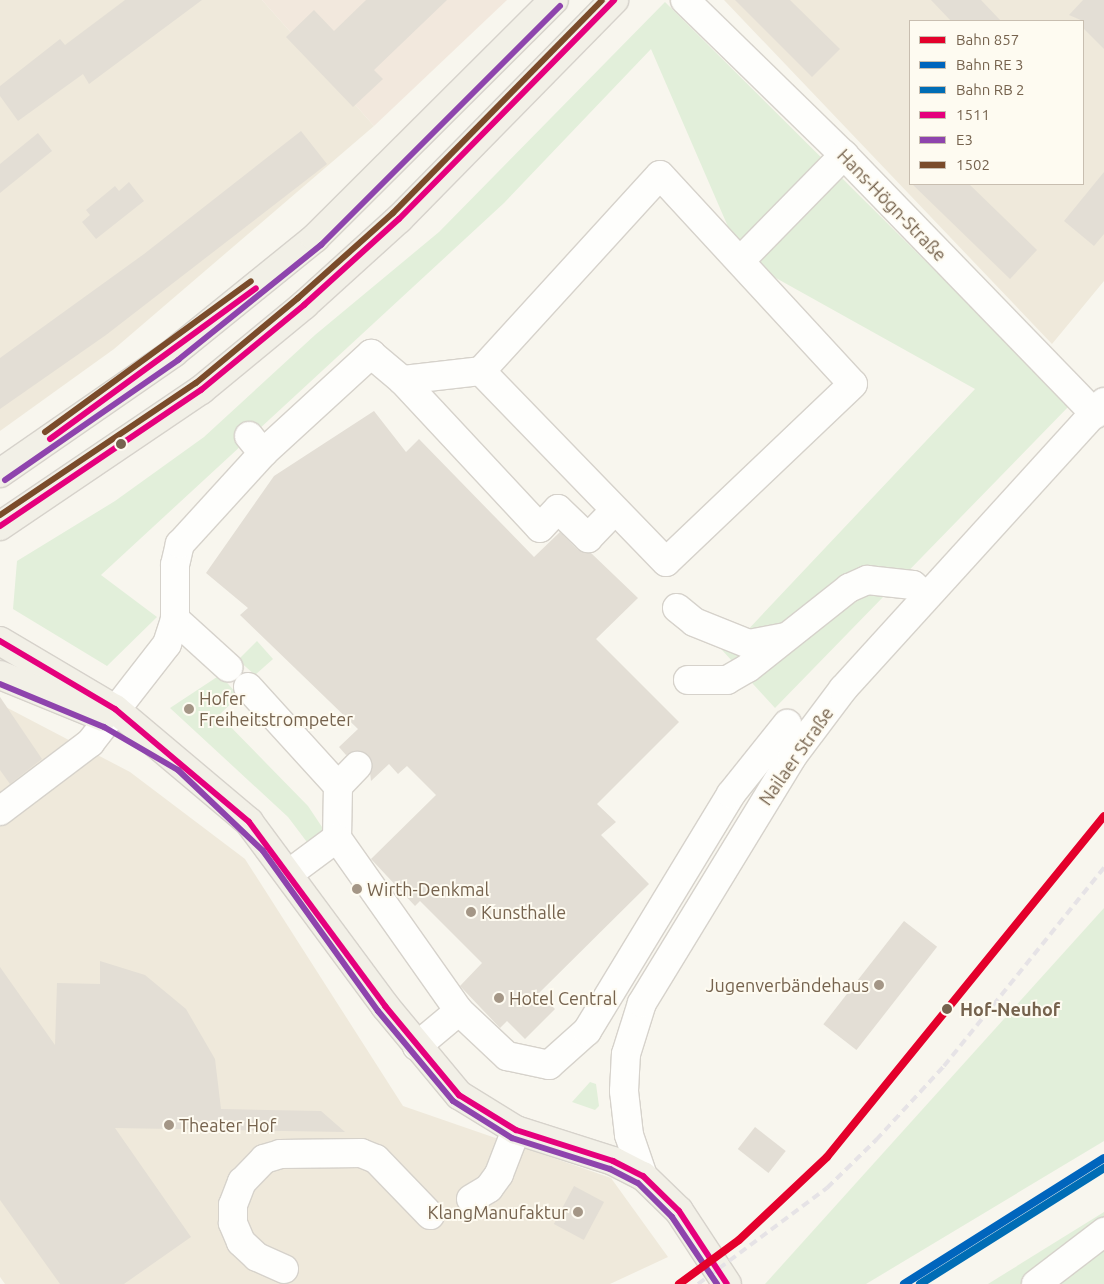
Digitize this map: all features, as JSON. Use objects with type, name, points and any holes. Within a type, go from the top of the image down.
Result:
[{"type":"main road","points":[[0,473],[173,353],[315,238],[554,0]]},
{"type":"main road","points":[[0,526],[200,390],[304,305],[399,219],[614,0]]},
{"type":"main road","points":[[0,641],[160,745],[249,822],[290,872],[417,1046],[468,1102],[516,1130],[613,1161],[643,1176],[680,1211],[727,1284]]},
{"type":"main road","points":[[0,674],[112,714]]},
{"type":"street","name":"Hans-Högn-Straße","points":[[686,0],[1099,408]]},
{"type":"street","points":[[742,259],[844,155]]},
{"type":"street","points":[[402,380],[481,371],[660,175],[742,259],[853,384],[666,562],[613,512],[481,371]]},
{"type":"street","points":[[0,811],[90,743],[167,644],[175,619],[175,565],[180,544],[256,444],[371,354],[402,380],[540,528],[558,509],[585,541],[613,512]]},
{"type":"street","name":"Nailaer Straße","points":[[643,1176],[629,1136],[624,1091],[626,1054],[642,1002],[792,757],[924,595],[1099,408]]},
{"type":"street","points":[[688,680],[727,680],[791,634],[849,588],[867,580],[913,585],[924,595]]},
{"type":"street","points":[[677,608],[694,622],[749,644],[776,642],[791,634]]},
{"type":"street","points":[[175,619],[228,666]]},
{"type":"street","points":[[248,687],[338,786]]},
{"type":"street","points":[[356,766],[338,786],[336,838],[459,1011],[507,1056],[549,1065],[587,1031],[731,794],[787,724]]},
{"type":"street","points":[[290,872],[336,838]]},
{"type":"street","points":[[417,1046],[459,1011]]},
{"type":"street","points":[[471,1199],[489,1188],[499,1174],[516,1130]]},
{"type":"street","points":[[284,1270],[257,1256],[241,1242],[233,1223],[232,1205],[242,1182],[264,1160],[280,1154],[361,1153],[376,1159],[430,1215]]},
{"type":"street","points":[[1036,1284],[1104,1232]]},
{"type":"shaded area","points":[[0,0],[262,0],[374,126],[114,349],[0,431]]},
{"type":"shaded area","points":[[262,0],[507,0],[374,126]]},
{"type":"shaded area","points":[[724,0],[1104,0],[1104,281],[1052,344]]},
{"type":"shaded area","points":[[0,704],[130,772],[245,859],[403,1106],[611,1178],[668,1257],[610,1284],[5,1284],[0,1277]]},
{"type":"green space","points":[[665,2],[1070,405],[775,708],[722,650],[743,635],[975,389],[742,259],[651,49],[504,203],[101,575],[157,617],[107,666],[13,609],[17,561],[115,501],[204,437],[315,335],[439,232]]},
{"type":"green space","points":[[257,641],[273,659],[255,675],[238,660]]},
{"type":"green space","points":[[220,675],[239,696],[219,715],[308,806],[332,842],[316,854],[288,817],[170,708]]},
{"type":"green space","points":[[1104,908],[1104,1141],[866,1284],[765,1284]]},
{"type":"green space","points":[[590,1082],[596,1084],[599,1106],[595,1110],[572,1102]]},
{"type":"green space","points":[[1104,1212],[1104,1284],[988,1284]]},
{"type":"building","points":[[125,0],[202,0],[89,84],[83,74],[18,121],[0,96],[0,86],[60,39],[65,45]]},
{"type":"building","points":[[366,0],[447,0],[374,70],[383,79],[353,107],[286,37],[314,10],[334,31]]},
{"type":"building","points":[[735,0],[790,0],[840,49],[812,77]]},
{"type":"building","points":[[931,0],[981,0],[1000,20],[950,20]]},
{"type":"building","points":[[1083,0],[1104,0],[1104,49],[1084,29],[1084,20],[1069,15]]},
{"type":"building","points":[[301,131],[327,164],[106,335],[0,409],[0,358],[144,254]]},
{"type":"building","points":[[38,133],[52,151],[0,193],[0,164]]},
{"type":"building","points":[[1104,172],[1104,234],[1094,246],[1064,221]]},
{"type":"building","points":[[129,182],[144,201],[96,239],[82,222],[90,215],[86,210],[115,186],[119,191]]},
{"type":"building","points":[[913,185],[970,185],[1037,250],[1010,279]]},
{"type":"building","points":[[374,411],[406,452],[419,439],[534,557],[560,532],[578,550],[591,553],[638,598],[596,639],[679,722],[597,804],[616,822],[601,835],[649,884],[539,993],[555,1009],[525,1039],[507,1021],[500,1028],[460,986],[482,963],[420,901],[415,906],[371,859],[436,795],[407,766],[398,774],[389,764],[371,781],[368,755],[360,751],[346,755],[339,747],[358,729],[240,615],[248,608],[206,573],[274,476]]},
{"type":"building","points":[[0,697],[42,759],[10,784],[0,770]]},
{"type":"building","name":"Jugenverbändehaus","points":[[904,921],[937,947],[856,1050],[823,1024]]},
{"type":"building","name":"Theater Hof","points":[[100,961],[145,975],[186,1009],[215,1059],[221,1109],[321,1111],[345,1132],[115,1128],[191,1237],[124,1284],[60,1284],[0,1200],[0,967],[55,1045],[57,983],[100,984]]},
{"type":"building","points":[[755,1127],[786,1151],[768,1173],[738,1149]]},
{"type":"building","name":"KlangManufaktur","points":[[574,1186],[604,1202],[584,1240],[554,1224]]},
{"type":"railway","points":[[698,1284],[827,1188],[876,1140],[944,1066],[1104,868]]},
{"type":"rail line","name":"857","points":[[679,1284],[739,1240],[827,1157],[1104,816]]},
{"type":"transit line","name":"1502","points":[[0,515],[196,383],[298,298],[393,213],[602,0]]},
{"type":"transit line","name":"1511","points":[[0,526],[201,390],[304,305],[399,219],[614,0]]},
{"type":"transit line","name":"E3","points":[[5,480],[178,360],[321,245],[560,6]]},
{"type":"transit line","name":"1502","points":[[45,432],[251,281]]},
{"type":"transit line","name":"1511","points":[[50,439],[256,288]]},
{"type":"transit line","name":"1511","points":[[0,641],[115,709],[249,822],[385,1006],[459,1095],[516,1130],[613,1161],[643,1176],[679,1211],[727,1284]]},
{"type":"transit line","name":"E3","points":[[0,684],[104,727],[178,770],[263,851],[378,1011],[453,1101],[512,1138],[610,1169],[638,1183],[672,1217],[717,1284]]},
{"type":"transit line","points":[[904,1284],[1104,1158]]},
{"type":"transit line","points":[[920,1284],[1104,1168]]},
{"type":"place","name":"Hofer Freiheitstrompeter","points":[[189,709]]},
{"type":"place","name":"Wirth-Denkmal","points":[[357,889]]},
{"type":"place","name":"Kunsthalle","points":[[471,912]]},
{"type":"place","name":"Jugenverbändehaus","points":[[879,985]]},
{"type":"place","name":"Hotel Central","points":[[499,998]]},
{"type":"place","name":"Hof-Neuhof","points":[[947,1009]]},
{"type":"place","name":"Theater Hof","points":[[169,1125]]},
{"type":"place","name":"KlangManufaktur","points":[[578,1212]]}]
